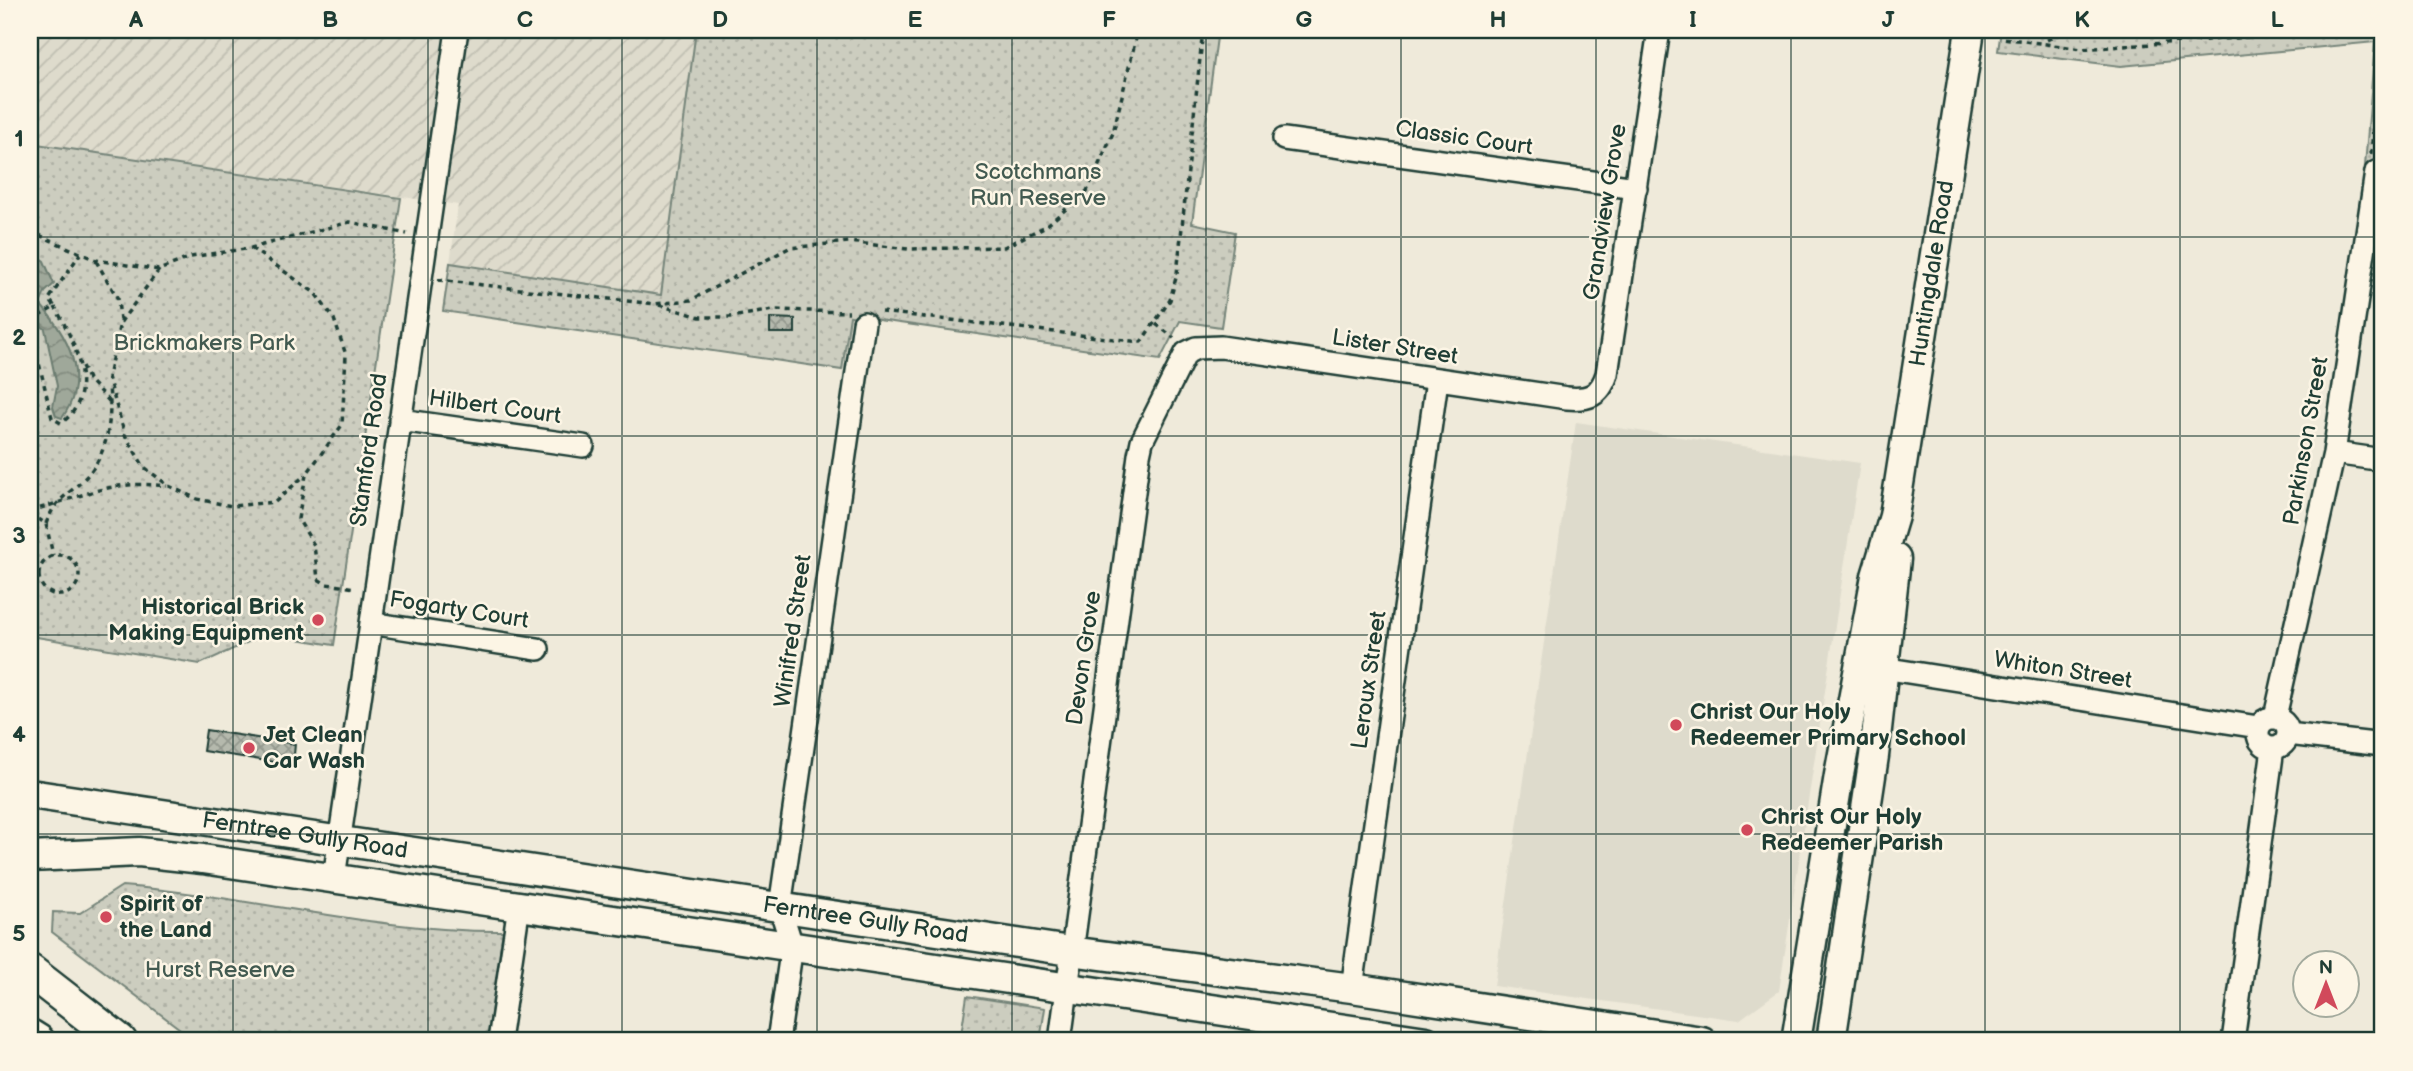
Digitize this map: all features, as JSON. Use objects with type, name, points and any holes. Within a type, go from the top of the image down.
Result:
[{"type":"highway","points":[[30,971],[120,1041]]},
{"type":"highway","points":[[30,1036],[38,1041]]},
{"type":"main road","name":"Huntingdale Road","points":[[1796,1041],[1817,894],[1896,559],[1894,516],[1970,30]]},
{"type":"main road","name":"Huntingdale Road","points":[[1831,1041],[1874,756],[1872,666]]},
{"type":"main road","name":"Ferntree Gully Road","points":[[30,794],[1070,951],[1352,988],[1702,1041]]},
{"type":"main road","name":"Ferntree Gully Road","points":[[33,863],[139,852],[334,878],[1068,986],[1335,1035],[1426,1041]]},
{"type":"street","name":"Stamford Road","points":[[334,878],[457,30]]},
{"type":"street","name":"Grandview Grove","points":[[1592,397],[1601,389],[1607,374],[1659,30]]},
{"type":"street","name":"Classic Court","points":[[1284,139],[1636,188]]},
{"type":"street","name":"Parkinson Street","points":[[2233,1041],[2273,732],[2334,453],[2380,173]]},
{"type":"street","name":"Winifred Street","points":[[792,946],[780,907],[862,316]]},
{"type":"street","name":"Lister Street","points":[[1191,351],[1221,347],[1567,398],[1592,397]]},
{"type":"street","name":"Devon Grove","points":[[1059,1041],[1139,455],[1182,359],[1191,351]]},
{"type":"street","name":"Leroux Street","points":[[1352,988],[1437,380]]},
{"type":"street","name":"Hilbert Court","points":[[400,420],[583,446]]},
{"type":"street","points":[[2334,453],[2383,460]]},
{"type":"street","name":"Fogarty Court","points":[[371,623],[538,649]]},
{"type":"street","name":"Whiton Street","points":[[1872,666],[2273,732],[2383,746]]},
{"type":"street","points":[[499,1041],[519,905]]},
{"type":"street","points":[[778,1041],[792,946]]},
{"type":"path","points":[[655,304],[691,300],[789,248],[849,242],[908,248],[1004,247],[1046,226],[1087,191],[1113,133],[1138,30]]},
{"type":"path","points":[[421,278],[655,304],[700,317],[731,317],[773,310],[1141,342],[1170,300],[1177,274],[1203,30]]},
{"type":"path","points":[[2004,30],[2003,38],[2045,41],[2082,49],[2345,30]]},
{"type":"path","points":[[2045,41],[2067,30]]},
{"type":"path","points":[[2380,173],[2370,156],[2380,47],[2383,43]]},
{"type":"path","points":[[30,231],[96,260],[159,270],[191,257],[251,248],[350,222],[427,237]]},
{"type":"path","points":[[108,377],[125,436],[144,467],[169,486],[197,499],[232,506],[275,502],[306,475],[342,425],[346,355],[334,319],[315,293],[251,248]]},
{"type":"path","points":[[80,254],[49,299],[72,335],[88,379],[110,403]]},
{"type":"path","points":[[53,555],[46,524],[53,505],[86,477],[102,454],[111,414],[108,377],[120,323],[118,299],[96,260]]},
{"type":"path","points":[[120,323],[159,270]]},
{"type":"path","points":[[31,321],[55,307]]},
{"type":"path","points":[[30,347],[39,363],[52,418],[61,423],[73,415],[81,389],[81,364]]},
{"type":"path","points":[[306,475],[298,519],[314,545],[318,579],[326,584],[376,590]]},
{"type":"path","points":[[30,512],[99,487],[138,482],[169,486]]},
{"type":"path","points":[[30,512],[46,524]]},
{"type":"path","points":[[53,555],[73,559],[80,572],[77,585],[66,594],[52,594],[41,584],[39,578],[42,564],[53,555]]},
{"type":"shaded area","points":[[30,30],[696,30],[661,295],[450,263],[458,205],[30,143]]},
{"type":"shaded area","name":"Christ Our Holy Redeemer Primary School","points":[[1576,422],[1860,463],[1779,991],[1739,1020],[1494,986]]},
{"type":"green space","name":"Scotchmans Run Reserve","points":[[696,30],[1218,30],[1192,223],[1235,232],[1221,327],[1180,321],[1160,360],[850,316],[842,370],[443,311],[450,263],[661,295]]},
{"type":"green space","points":[[2001,30],[2383,30],[2383,137],[2379,163],[2365,166],[2375,42],[2121,66],[1998,51]]},
{"type":"green space","name":"Brickmakers Park","points":[[30,143],[401,198],[334,645],[266,634],[200,664],[30,636]]},
{"type":"green space","name":"Hurst Reserve","points":[[122,886],[218,897],[407,926],[503,931],[487,1041],[196,1041],[52,932],[53,912],[80,913]]},
{"type":"green space","points":[[967,996],[1045,1008],[1040,1041],[960,1041]]},
{"type":"water","points":[[30,251],[44,261],[54,284],[45,292],[40,304],[67,344],[75,373],[71,403],[62,418],[56,416],[53,407],[57,386],[45,329],[30,316]]},
{"type":"building","points":[[770,318],[795,319],[795,333],[770,333]]},
{"type":"building","name":"Jet Clean Car Wash","points":[[206,730],[295,744],[293,765],[203,751]]},
{"type":"place","name":"Historical Brick Making Equipment","points":[[318,620]]},
{"type":"place","name":"Christ Our Holy Redeemer Primary School","points":[[1676,725]]},
{"type":"place","name":"Jet Clean Car Wash","points":[[249,748]]},
{"type":"place","name":"Christ Our Holy Redeemer Parish","points":[[1747,830]]},
{"type":"place","name":"Spirit of the Land","points":[[106,917]]}]
